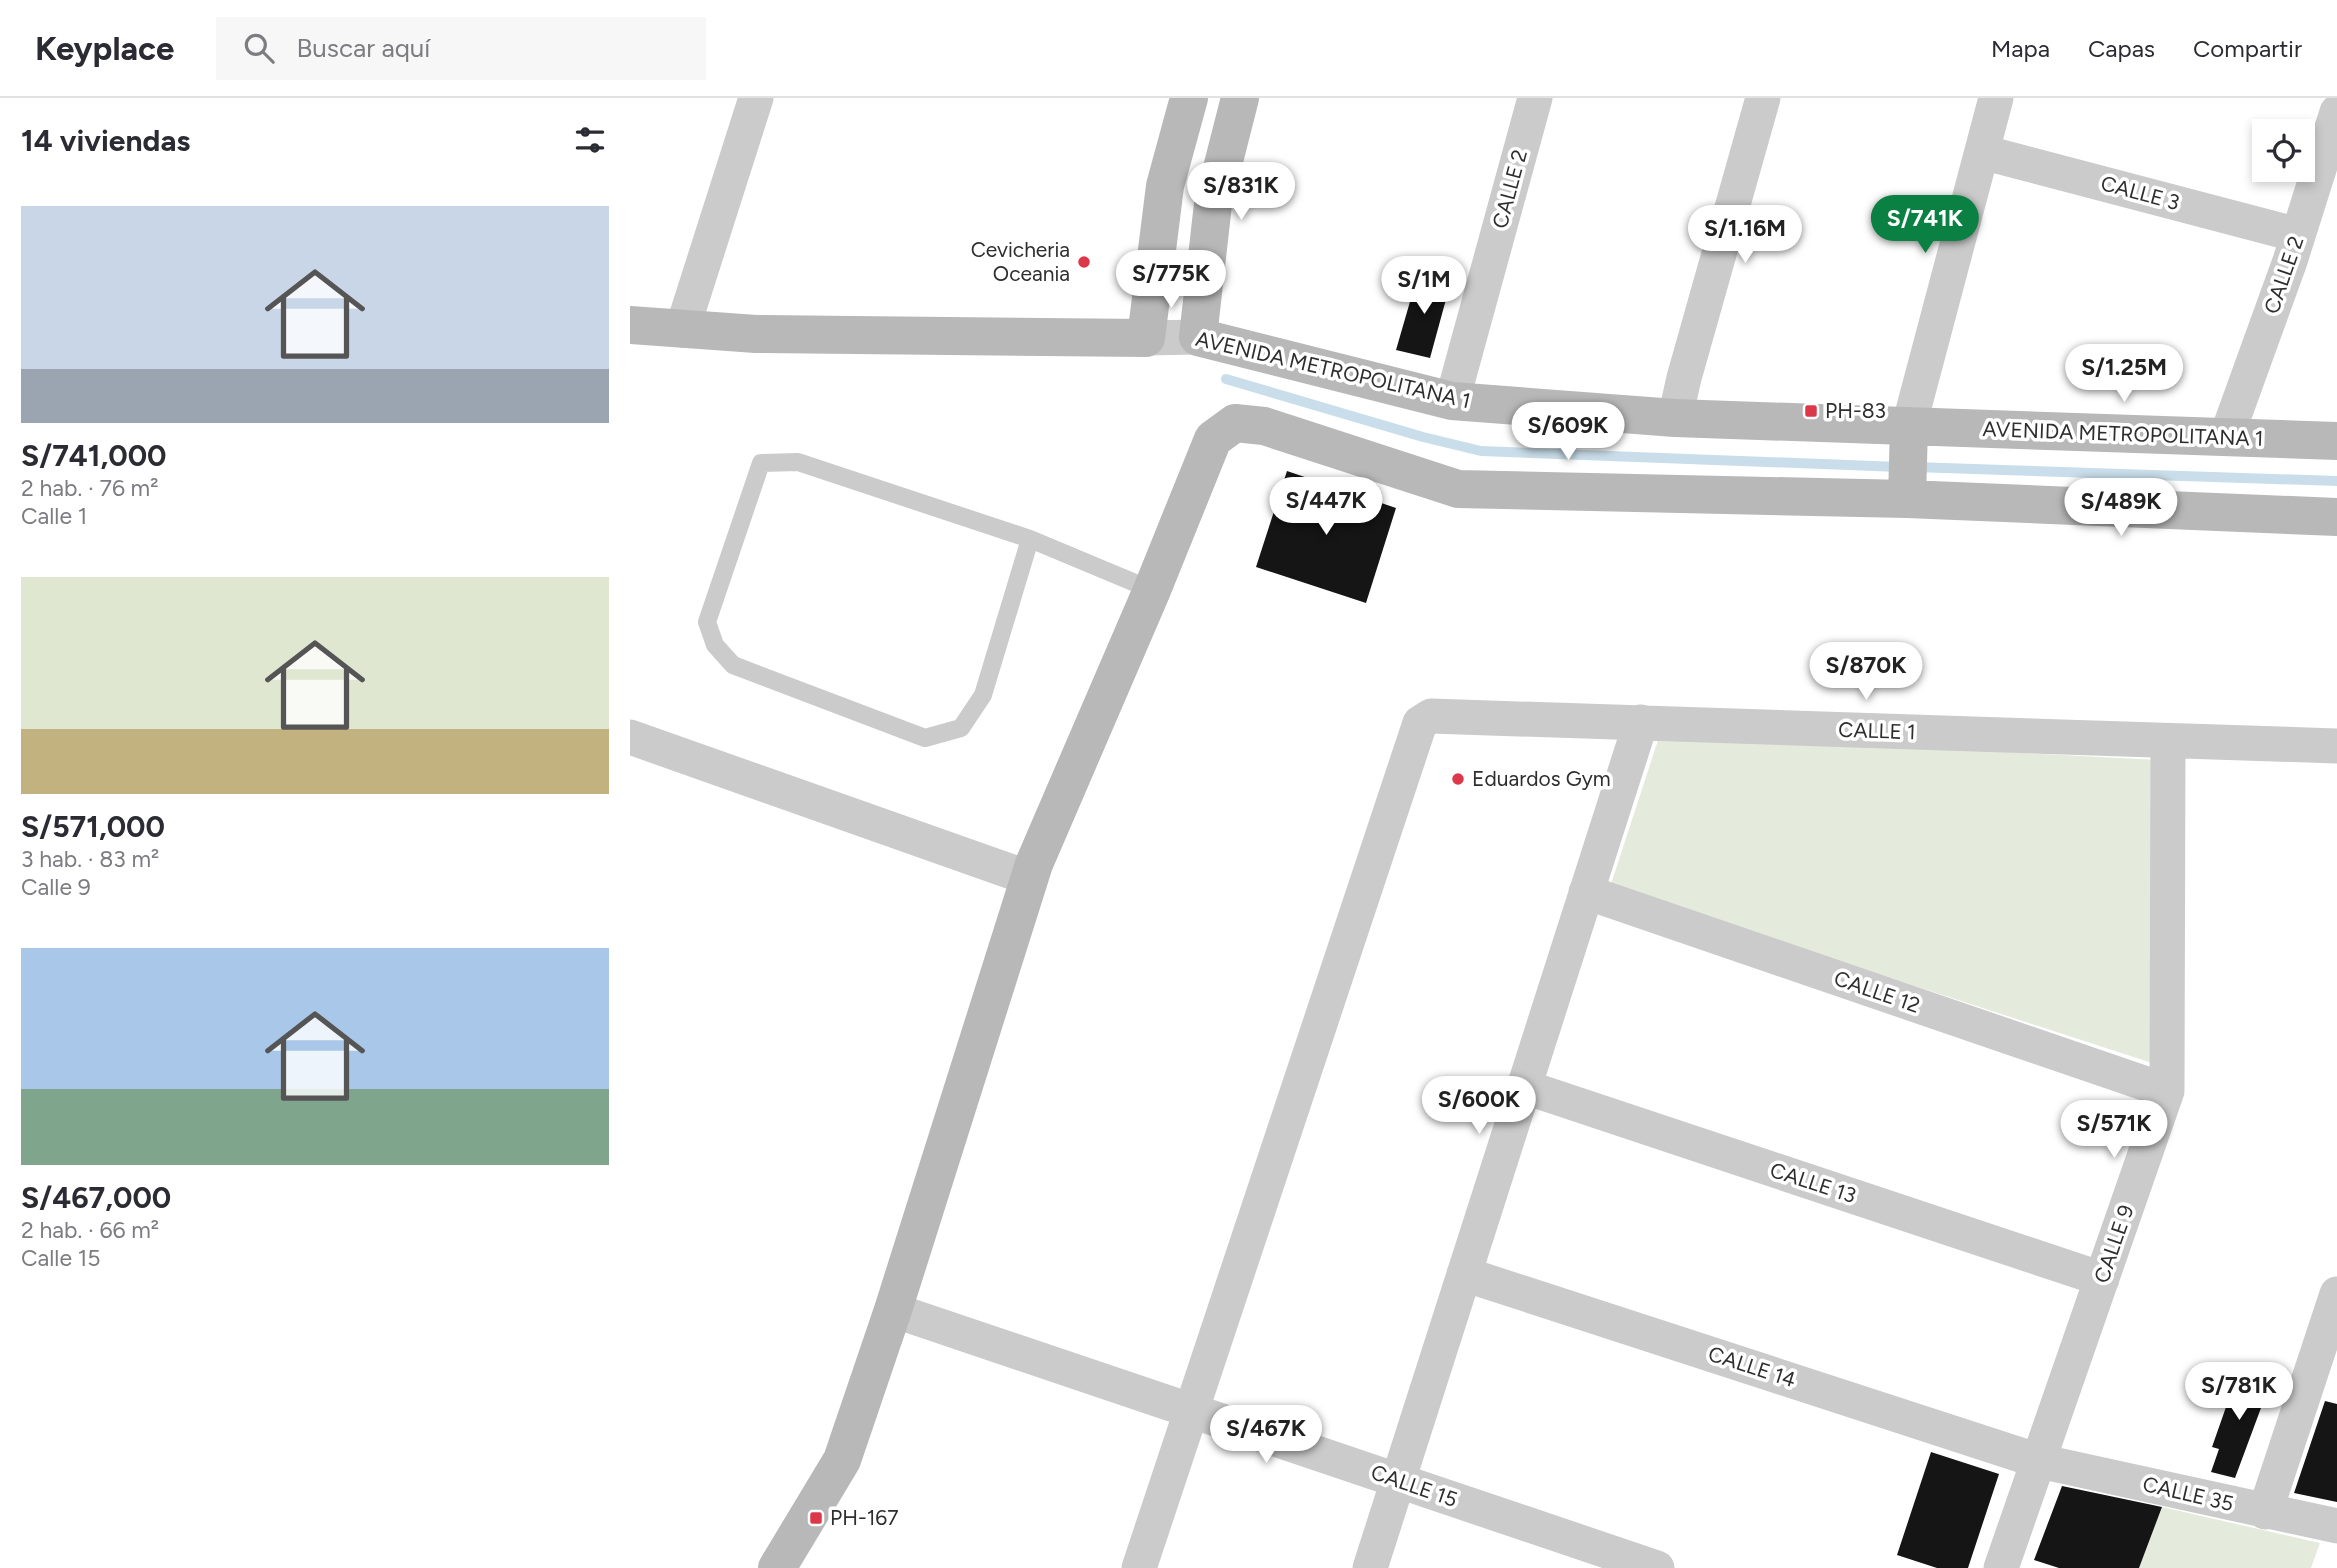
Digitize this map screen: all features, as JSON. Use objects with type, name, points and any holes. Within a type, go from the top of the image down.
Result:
[{"type":"street","points":[[682,330],[756,98]]},
{"type":"street","points":[[1146,338],[1165,186],[1189,98]]},
{"type":"street","points":[[1198,337],[1213,204],[1240,98]]},
{"type":"street","name":"CALLE 2","points":[[1452,401],[1535,98]]},
{"type":"street","points":[[1675,418],[1763,98]]},
{"type":"street","points":[[1907,491],[1909,433],[1996,98]]},
{"type":"street","name":"CALLE 2","points":[[2226,438],[2298,234],[2337,112]]},
{"type":"street","name":"CALLE 3","points":[[1982,152],[2298,234]]},
{"type":"street","name":"AVENIDA METROPOLITANA 1","points":[[630,325],[757,334],[1198,337],[1452,401],[1909,433],[2337,441]]},
{"type":"street","points":[[777,1568],[842,1460],[893,1310],[1029,878],[1152,590],[1213,439],[1235,422],[1264,426],[1458,489],[1907,491],[2337,517]]},
{"type":"street","name":"CALLE 1","points":[[1194,1409],[1420,723],[1431,716],[2337,746]]},
{"type":"street","points":[[1370,1568],[1641,722]]},
{"type":"street","points":[[630,737],[1029,878]]},
{"type":"street","name":"CALLE 9","points":[[2001,1568],[2167,1091],[2168,741]]},
{"type":"street","name":"CALLE 12","points":[[1586,892],[2167,1091]]},
{"type":"street","name":"CALLE 13","points":[[1525,1087],[2102,1279]]},
{"type":"street","name":"CALLE 14","points":[[1464,1274],[2039,1461]]},
{"type":"street","points":[[2265,1512],[2337,1294]]},
{"type":"street","name":"CALLE 15","points":[[893,1310],[1194,1409],[1399,1482],[1657,1568]]},
{"type":"street","points":[[1139,1568],[1194,1409]]},
{"type":"street","name":"CALLE 35","points":[[2039,1461],[2337,1526]]},
{"type":"lane","points":[[1030,539],[983,695],[961,728],[925,738],[733,665],[715,645],[707,622],[761,463],[798,462],[1030,539],[1152,590]]},
{"type":"green space","points":[[1660,734],[2159,760],[2152,1063],[1610,887]]},
{"type":"green space","points":[[2162,1507],[2320,1543],[2311,1568],[2139,1568]]},
{"type":"building","points":[[1418,274],[1451,281],[1430,358],[1396,350]]},
{"type":"building","points":[[1287,471],[1396,508],[1366,603],[1256,567]]},
{"type":"building","points":[[2239,1370],[2271,1381],[2235,1478],[2211,1472],[2219,1449],[2212,1447]]},
{"type":"building","points":[[2325,1401],[2337,1404],[2337,1502],[2294,1493]]},
{"type":"building","points":[[1931,1452],[1999,1474],[1968,1568],[1937,1568],[1897,1555]]},
{"type":"building","points":[[2062,1486],[2162,1507],[2139,1568],[2059,1568],[2034,1560]]},
{"type":"waterway","points":[[1226,379],[1423,437],[1481,451],[1899,467]]},
{"type":"waterway","points":[[1914,467],[2337,481]]},
{"type":"place","name":"Cevicheria Oceania","points":[[1084,262]]},
{"type":"place","name":"PH-83","points":[[1811,411]]},
{"type":"place","name":"Eduardos Gym","points":[[1458,779]]},
{"type":"place","name":"PH-167","points":[[816,1518]]}]
